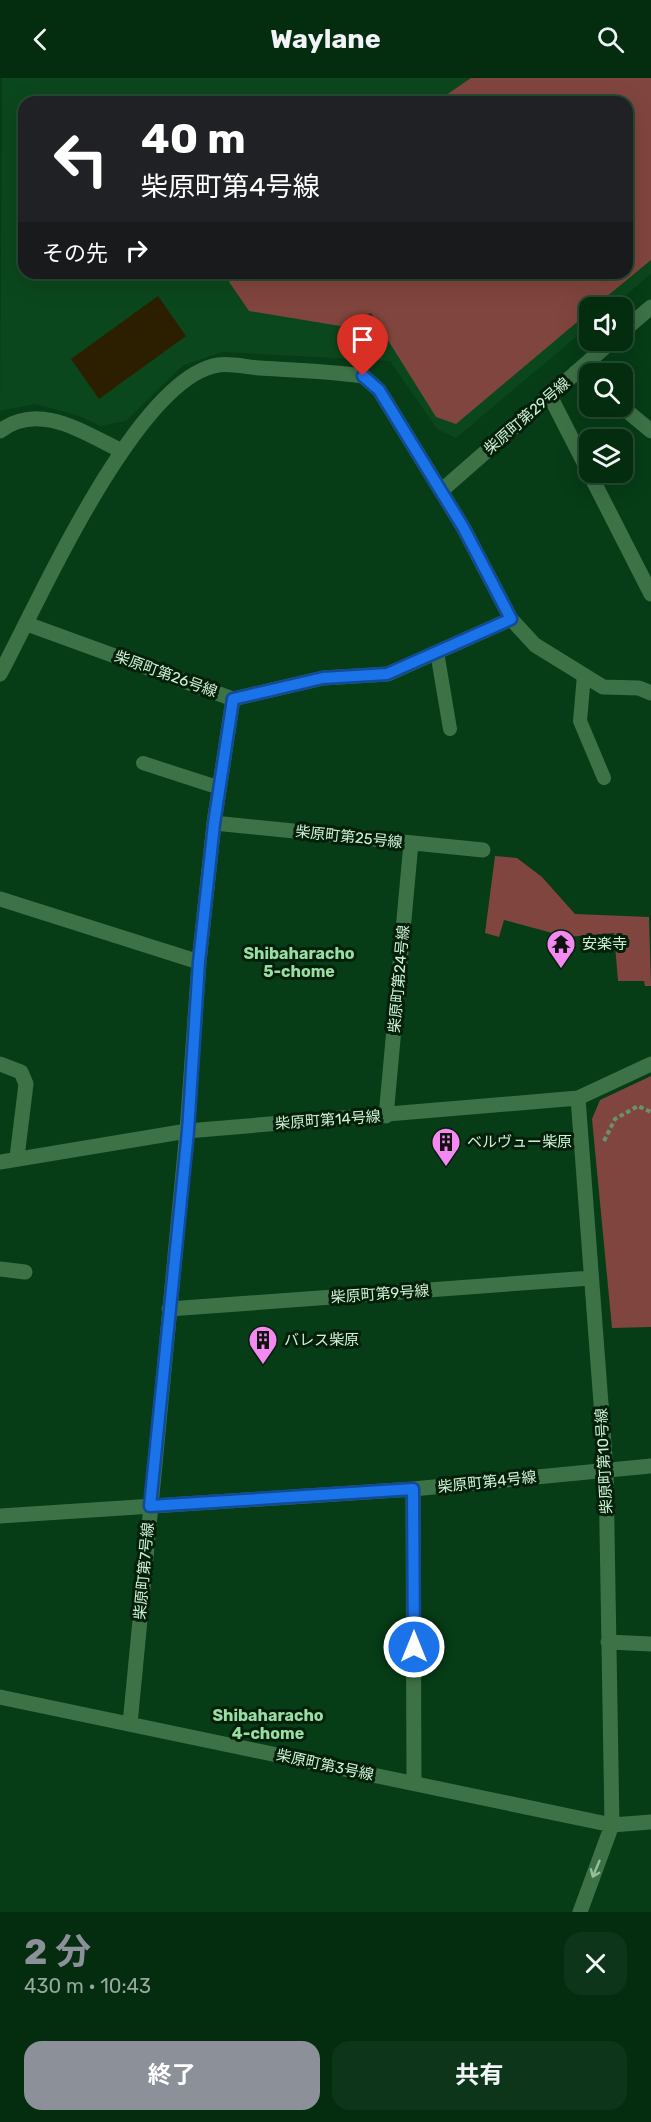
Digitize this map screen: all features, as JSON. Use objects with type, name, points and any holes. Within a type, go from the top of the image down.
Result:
[{"type":"street","points":[[633,323],[651,308]]},
{"type":"street","name":"柴原町第29号線","points":[[441,491],[600,351]]},
{"type":"street","points":[[0,674],[27,624],[44,582],[122,451],[159,404],[186,378],[218,365],[363,376],[379,390],[441,491],[511,619],[535,645],[603,687],[639,688],[651,693]]},
{"type":"street","points":[[550,396],[651,594]]},
{"type":"street","points":[[633,416],[651,431]]},
{"type":"street","points":[[0,431],[14,420],[56,419],[122,451]]},
{"type":"street","name":"柴原町第26号線","points":[[27,624],[233,699],[323,678],[387,674],[511,619]]},
{"type":"street","name":"柴原町第7号線","points":[[130,1724],[188,1131],[199,962],[214,824],[233,699]]},
{"type":"street","name":"柴原町第25号線","points":[[214,824],[483,850]]},
{"type":"street","name":"柴原町第24号線","points":[[386,1116],[411,843]]},
{"type":"street","points":[[0,899],[199,962]]},
{"type":"street","points":[[0,1064],[21,1072],[26,1084],[17,1157]]},
{"type":"street","name":"柴原町第14号線","points":[[0,1162],[17,1157],[188,1131],[578,1098],[651,1064]]},
{"type":"street","name":"柴原町第10号線","points":[[578,1098],[606,1470],[612,1825]]},
{"type":"street","points":[[0,1269],[25,1272]]},
{"type":"street","name":"柴原町第9号線","points":[[169,1309],[591,1278]]},
{"type":"street","name":"柴原町第4号線","points":[[0,1516],[413,1489],[651,1466]]},
{"type":"street","points":[[413,1489],[414,1783]]},
{"type":"street","points":[[608,1642],[651,1644]]},
{"type":"street","name":"柴原町第3号線","points":[[0,1697],[612,1825],[651,1822]]},
{"type":"street","points":[[580,1912],[612,1825]]},
{"type":"lane","points":[[437,652],[450,729]]},
{"type":"lane","points":[[584,675],[579,721],[604,778]]},
{"type":"lane","points":[[143,763],[220,788]]},
{"type":"path","points":[[582,1143],[604,1141],[615,1119],[638,1106],[651,1112]]},
{"type":"shaded area","points":[[2,78],[651,78],[651,274],[624,297],[579,297],[579,334],[456,438],[437,429],[390,361],[222,352],[182,366],[126,421],[100,426],[79,416],[35,404],[0,411]]},
{"type":"shaded area","points":[[471,78],[651,78],[651,260],[633,275],[633,96],[445,96]]},
{"type":"shaded area","points":[[227,279],[628,279],[606,297],[579,297],[579,320],[456,424],[436,417],[371,313],[340,326],[249,311]]},
{"type":"shaded area","points":[[158,296],[186,336],[99,399],[71,359]]},
{"type":"shaded area","points":[[495,856],[517,858],[542,877],[575,914],[649,917],[651,986],[645,986],[644,981],[618,981],[614,933],[567,937],[504,920],[499,937],[485,933]]},
{"type":"shaded area","points":[[651,1076],[651,1327],[612,1328],[592,1119],[600,1100]]},
{"type":"place","name":"安楽寺","points":[[561,970]]},
{"type":"place","name":"ベルヴュー柴原","points":[[446,1168]]},
{"type":"place","name":"バレス柴原","points":[[263,1366]]},
{"type":"district","name":"Shibaharacho 5-chome","points":[[299,962]]},
{"type":"district","name":"Shibaharacho 4-chome","points":[[268,1724]]},
{"type":"route","points":[[363,376],[379,390],[463,527],[511,619],[387,674],[323,678],[233,699],[214,824],[199,962],[188,1131],[150,1506],[413,1489],[414,1647]]}]
